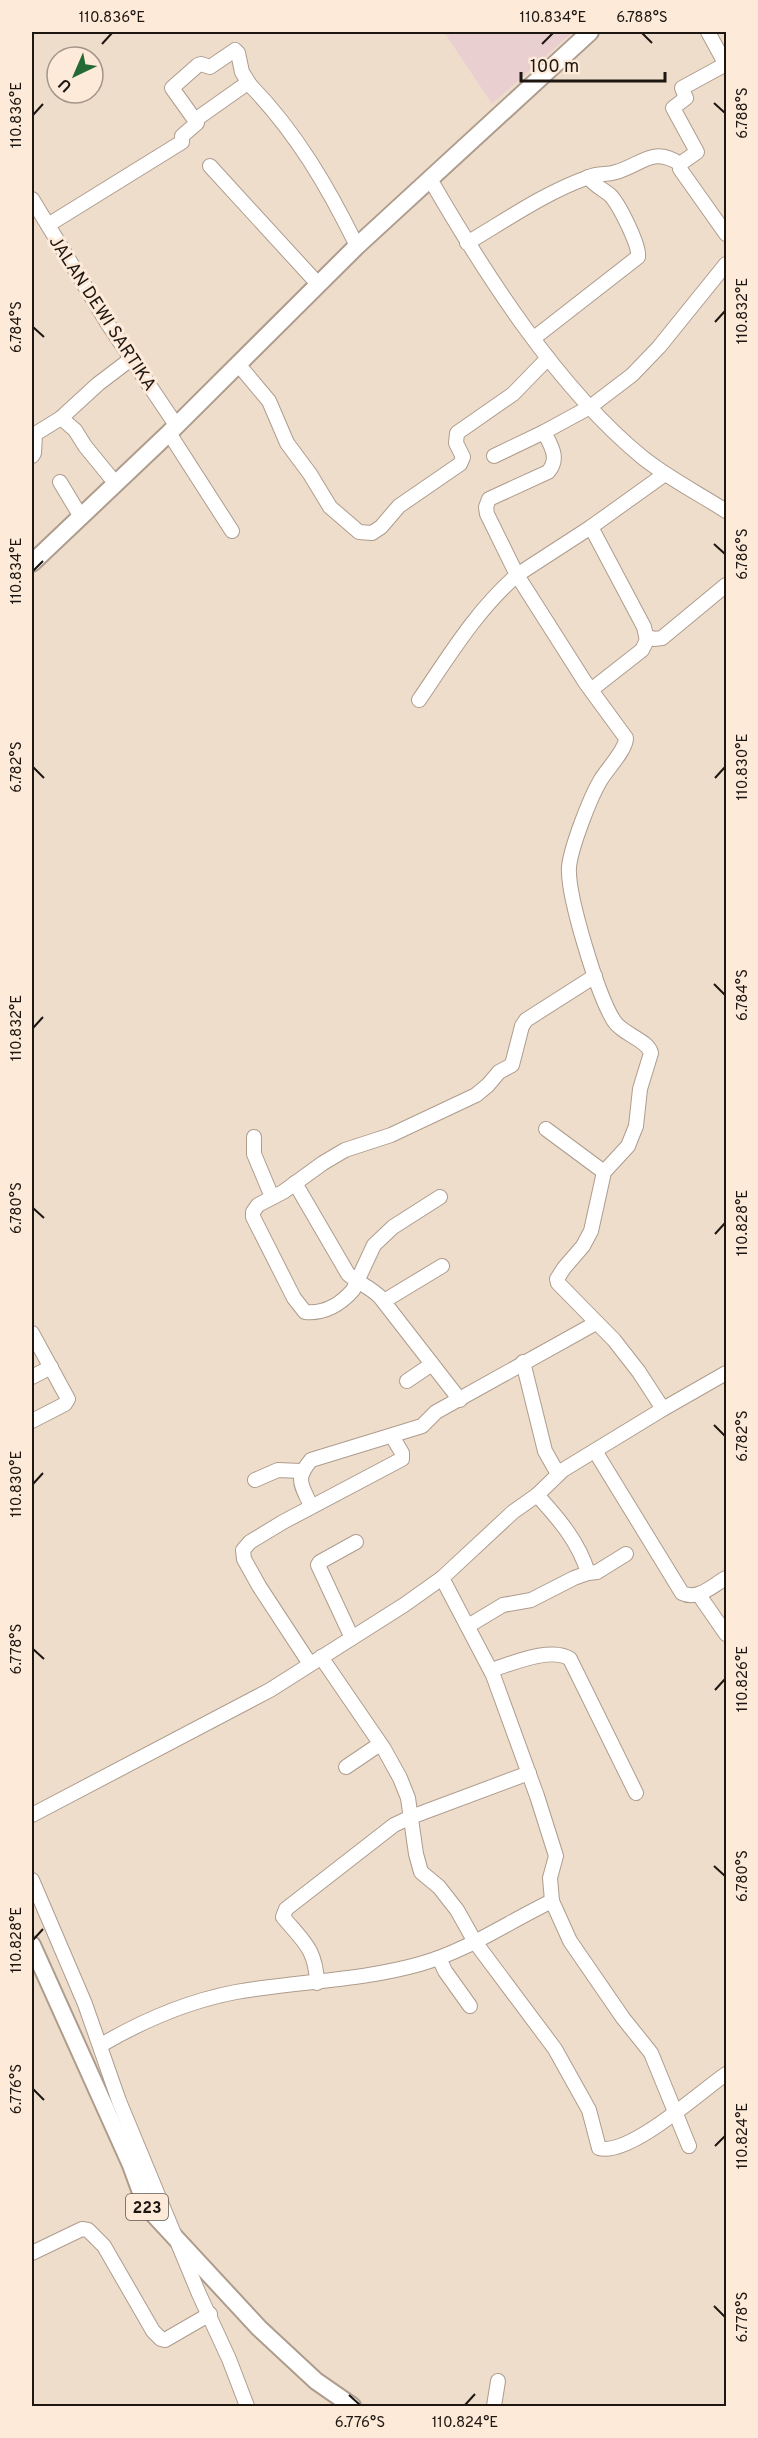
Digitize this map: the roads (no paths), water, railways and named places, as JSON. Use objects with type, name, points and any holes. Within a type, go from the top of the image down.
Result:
[{"type":"main road","points":[[32,563],[173,429],[357,246],[590,32]]},
{"type":"main road","name":"223","points":[[32,1945],[131,2165],[146,2206],[259,2328],[316,2381],[352,2406]]},
{"type":"street","points":[[680,164],[697,152],[673,108],[686,98],[682,88],[724,57],[708,32]]},
{"type":"street","points":[[48,225],[182,143],[182,136],[197,124],[172,88],[198,65],[210,67],[235,50],[249,85],[304,150],[333,198],[357,246]]},
{"type":"street","points":[[195,120],[246,84],[249,85]]},
{"type":"street","points":[[467,243],[551,194],[588,177],[614,173],[657,155],[670,158],[680,164]]},
{"type":"street","points":[[680,164],[680,169],[726,234]]},
{"type":"street","points":[[210,166],[318,284]]},
{"type":"street","points":[[534,338],[638,257],[636,243],[611,196],[598,188],[588,177]]},
{"type":"street","points":[[430,179],[467,243],[548,358],[590,407],[618,436],[665,474],[726,511]]},
{"type":"street","name":"JALAN DEWI SARTIKA","points":[[32,199],[131,359],[232,531]]},
{"type":"street","points":[[494,456],[590,407],[623,383],[648,360],[726,264]]},
{"type":"street","points":[[237,364],[269,401],[287,443],[310,474],[330,507],[359,532],[366,534],[381,527],[399,506],[460,464],[463,456],[456,443],[458,433],[518,389],[548,358]]},
{"type":"street","points":[[32,456],[35,434],[61,418],[98,384],[131,359]]},
{"type":"street","points":[[61,418],[75,430],[116,484]]},
{"type":"street","points":[[544,432],[554,456],[550,471],[489,499],[486,503],[487,514],[517,576],[591,690],[626,738],[626,743],[600,782],[569,868],[573,897],[595,976],[614,1021],[625,1032],[647,1045],[651,1053],[640,1089],[636,1126],[628,1146],[604,1172],[591,1231],[583,1246],[564,1268],[558,1283],[614,1340],[639,1372],[663,1409]]},
{"type":"street","points":[[419,700],[478,615],[495,595],[517,576],[665,474]]},
{"type":"street","points":[[60,482],[81,517]]},
{"type":"street","points":[[591,527],[644,627],[646,636],[642,650],[591,690]]},
{"type":"street","points":[[646,636],[654,639],[662,638],[726,585]]},
{"type":"street","points":[[440,1197],[393,1227],[374,1245],[353,1290],[339,1303],[314,1312],[302,1309],[294,1298],[254,1217],[254,1209],[345,1150],[391,1135],[476,1095],[499,1072],[512,1065],[522,1026],[526,1020],[595,976]]},
{"type":"street","points":[[546,1129],[604,1172]]},
{"type":"street","points":[[254,1137],[254,1154],[272,1197]]},
{"type":"street","points":[[295,1183],[348,1274],[357,1282],[372,1289],[384,1301],[460,1400]]},
{"type":"street","points":[[384,1301],[442,1266]]},
{"type":"street","points":[[311,1506],[301,1479],[311,1460],[422,1426],[436,1412],[596,1323]]},
{"type":"street","points":[[32,1333],[68,1399],[65,1404],[32,1421]]},
{"type":"street","points":[[523,1362],[545,1451],[558,1474]]},
{"type":"street","points":[[407,1381],[432,1364]]},
{"type":"street","points":[[32,1377],[51,1367]]},
{"type":"street","points":[[32,1815],[270,1690],[442,1578],[558,1474],[663,1409],[726,1374]]},
{"type":"street","points":[[392,1436],[402,1453],[402,1459],[311,1506],[250,1542],[243,1550],[244,1560],[260,1586],[380,1744],[400,1778],[408,1798],[418,1866],[457,1910],[475,1942],[555,2049],[589,2110],[599,2148],[609,2149],[642,2135],[725,2078]]},
{"type":"street","points":[[595,1451],[681,1591],[688,1596],[699,1595],[726,1578]]},
{"type":"street","points":[[255,1480],[278,1470],[301,1479]]},
{"type":"street","points":[[537,1495],[574,1541],[588,1573]]},
{"type":"street","points":[[351,1638],[318,1565],[356,1542]]},
{"type":"street","points":[[468,1626],[503,1605],[531,1600],[574,1578],[597,1572],[626,1554]]},
{"type":"street","points":[[442,1578],[491,1670],[529,1773],[556,1856],[550,1878],[552,1901],[570,1941],[623,2018],[651,2053],[689,2146]]},
{"type":"street","points":[[699,1595],[726,1634]]},
{"type":"street","points":[[491,1670],[548,1654],[558,1653],[570,1659],[636,1793]]},
{"type":"street","points":[[346,1767],[380,1744]]},
{"type":"street","points":[[317,1983],[316,1965],[307,1944],[283,1917],[283,1913],[382,1832],[411,1817],[529,1773]]},
{"type":"street","points":[[32,1880],[100,2045],[119,2102],[247,2406]]},
{"type":"street","points":[[100,2045],[161,2015],[201,2001],[245,1991],[379,1973],[439,1958],[475,1942],[511,1920],[552,1901]]},
{"type":"street","points":[[439,1958],[445,1971],[470,2006]]},
{"type":"street","points":[[32,2253],[82,2229],[88,2230],[104,2246],[153,2331],[160,2339],[165,2340],[210,2314]]},
{"type":"street","points":[[494,2406],[498,2381]]}]
